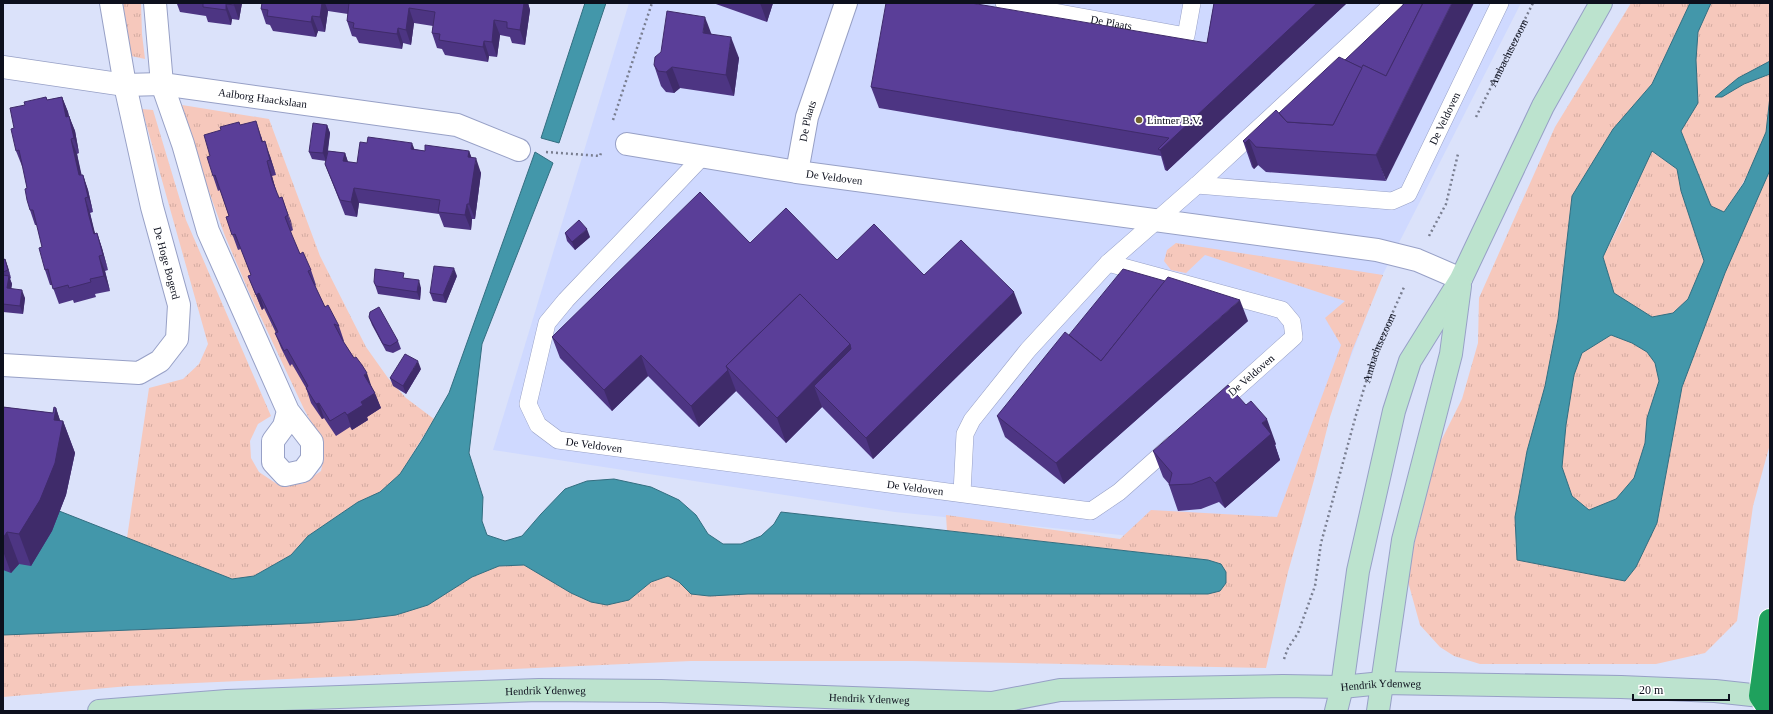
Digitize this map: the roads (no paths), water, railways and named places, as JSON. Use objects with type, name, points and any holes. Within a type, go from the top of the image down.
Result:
[{"type":"highway","points":[[1767,702],[1770,620]]},
{"type":"main road","points":[[1336,711],[1342,687],[1358,570],[1394,411],[1410,361],[1461,279],[1543,106],[1602,3]]},
{"type":"main road","points":[[1378,711],[1403,540],[1450,354],[1461,279]]},
{"type":"main road","name":"Hendrik Ydenweg","points":[[99,711],[227,701],[539,690],[660,691],[992,703],[1060,690],[1283,686],[1342,687],[1382,683],[1620,687],[1715,691],[1767,702]]},
{"type":"main road","name":"Hendrik Ydenweg","points":[[992,703],[1016,711]]},
{"type":"street","name":"De Hoge Bogerd","points":[[3,365],[139,373],[160,361],[177,339],[179,305],[152,207],[125,85],[111,3]]},
{"type":"street","points":[[155,3],[162,84],[183,144],[208,231],[288,411]]},
{"type":"street","name":"De Plaats","points":[[797,172],[807,116],[846,3]]},
{"type":"street","name":"Aalborg Haackslaan","points":[[3,67],[125,85],[162,84],[457,125],[519,150]]},
{"type":"street","name":"De Veldoven","points":[[627,144],[702,158],[797,172],[1377,250],[1417,260],[1461,279]]},
{"type":"lane","name":"De Plaats","points":[[1004,3],[1186,36],[1192,3]]},
{"type":"lane","points":[[962,494],[965,434],[972,420],[1028,350],[1108,263],[1197,185],[1394,3]]},
{"type":"lane","name":"De Veldoven","points":[[1197,185],[1392,201],[1408,194],[1500,3]]},
{"type":"lane","name":"De Veldoven","points":[[702,158],[566,300],[547,324],[528,404],[538,425],[558,440],[1091,511],[1119,492],[1183,435]]},
{"type":"lane","name":"De Veldoven","points":[[1108,263],[1282,310],[1292,322],[1294,337],[1206,415]]},
{"type":"place","name":"Lintner B.V.","points":[[1139,120]]}]
